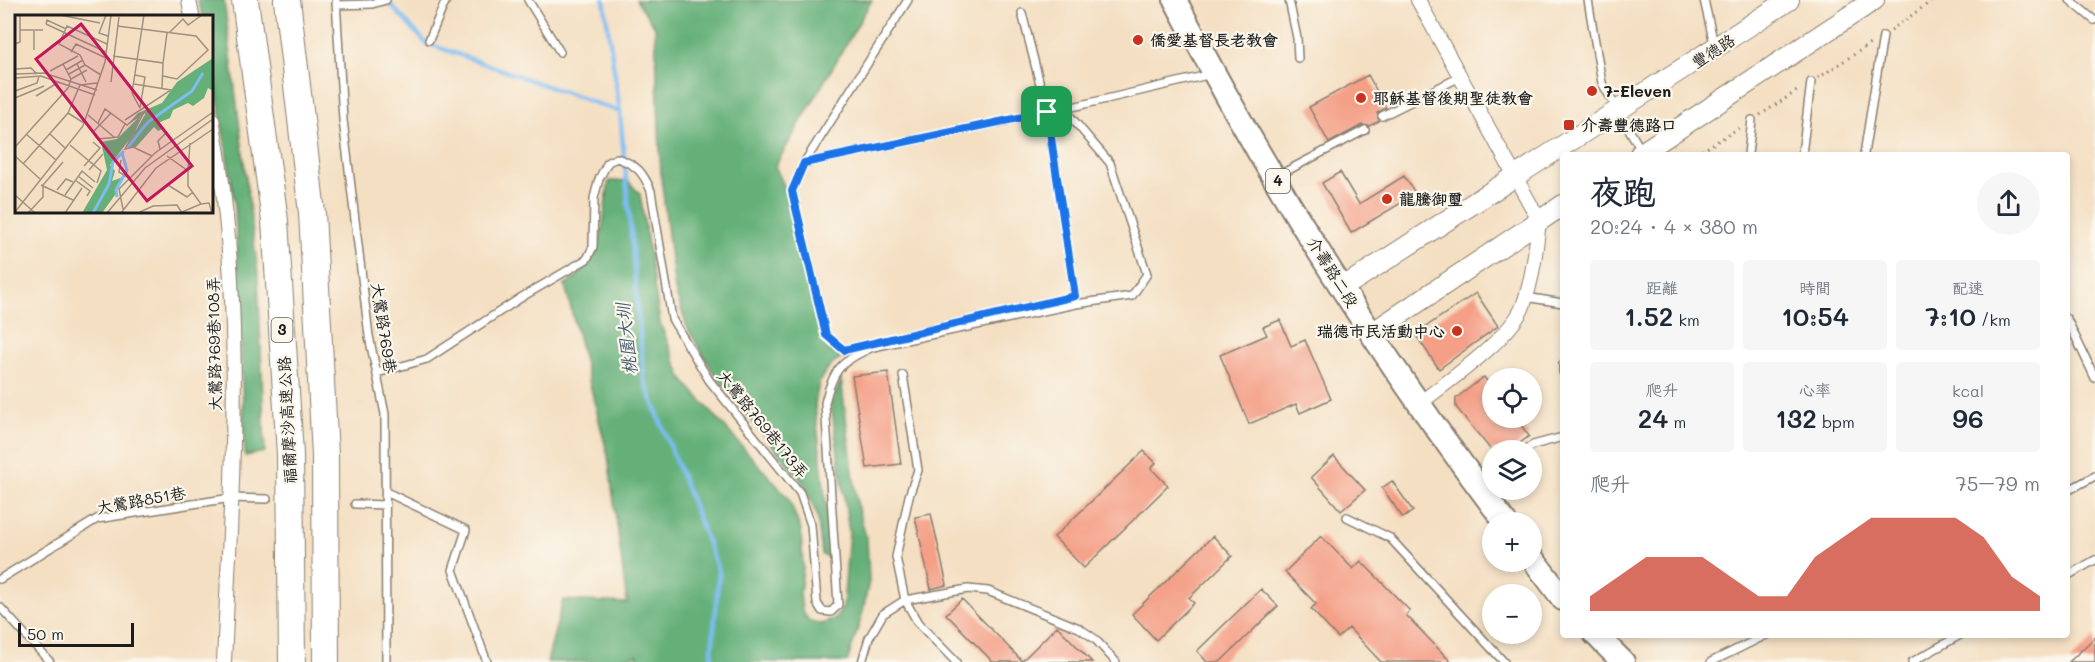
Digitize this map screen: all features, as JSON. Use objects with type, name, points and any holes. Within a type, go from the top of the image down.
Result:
[{"type":"highway","name":"福爾摩沙高速公路","points":[[245,0],[275,221],[290,454],[292,662]]},
{"type":"highway","points":[[286,0],[312,213],[325,455],[327,662]]},
{"type":"main road","name":"4","points":[[1176,0],[1214,74]]},
{"type":"main road","name":"豐德路","points":[[1342,288],[1789,0]]},
{"type":"main road","points":[[1645,152],[1874,0]]},
{"type":"main road","name":"介壽路二段","points":[[1214,74],[1342,288],[1372,333],[1420,403],[1482,475]]},
{"type":"main road","points":[[1372,333],[1560,207]]},
{"type":"main road","points":[[1542,571],[1560,595]]},
{"type":"main road","points":[[1604,640],[1623,662]]},
{"type":"street","points":[[189,0],[192,15]]},
{"type":"street","points":[[1418,0],[1539,220],[1536,256],[1523,308],[1493,346],[1420,403]]},
{"type":"street","name":"大鶯路769巷108弄","points":[[213,124],[219,156],[234,314],[231,498],[224,662]]},
{"type":"lane","points":[[336,2],[372,4],[386,0]]},
{"type":"lane","points":[[429,40],[446,0]]},
{"type":"lane","points":[[528,0],[560,52]]},
{"type":"lane","points":[[908,0],[804,163],[792,191],[826,335],[844,350],[1075,296],[1047,112],[1022,13]]},
{"type":"lane","points":[[1289,0],[1297,38],[1298,58]]},
{"type":"lane","points":[[1588,0],[1602,83],[1641,152]]},
{"type":"lane","points":[[1704,0],[1716,49]]},
{"type":"lane","points":[[2070,0],[2094,20]]},
{"type":"lane","name":"大鶯路769巷","points":[[336,2],[343,120],[369,336],[385,414],[386,662]]},
{"type":"lane","points":[[1864,152],[1883,36]]},
{"type":"lane","points":[[804,163],[1064,109],[1214,74]]},
{"type":"lane","points":[[1383,116],[1460,77]]},
{"type":"lane","points":[[1802,152],[1811,82]]},
{"type":"lane","name":"大鶯路769巷173弄","points":[[377,373],[427,359],[522,297],[588,259],[594,247],[594,198],[599,179],[608,162],[617,159],[632,164],[643,172],[651,191],[672,319],[709,380],[800,493],[811,525],[817,603],[822,611],[831,612],[838,605],[837,568],[825,403],[829,384],[839,366],[851,356],[873,347],[1076,304],[1132,296],[1147,274],[1110,163],[1064,109]]},
{"type":"lane","points":[[1748,152],[1752,120]]},
{"type":"lane","points":[[1275,177],[1365,130]]},
{"type":"lane","points":[[1525,297],[1560,303]]},
{"type":"lane","points":[[2070,325],[2095,378]]},
{"type":"lane","points":[[903,375],[918,470],[909,496],[896,557],[905,600],[918,623],[956,662]]},
{"type":"lane","points":[[1542,443],[1560,438]]},
{"type":"lane","points":[[2070,489],[2095,476]]},
{"type":"lane","points":[[386,492],[466,530],[453,570],[487,662]]},
{"type":"lane","name":"大鶯路851巷","points":[[0,579],[97,519],[231,498],[267,499]]},
{"type":"lane","points":[[355,504],[386,505]]},
{"type":"lane","points":[[1347,517],[1390,538],[1504,662]]},
{"type":"lane","points":[[2070,574],[2095,560]]},
{"type":"lane","points":[[862,662],[869,638],[883,614],[905,600],[968,589],[988,591],[1079,628],[1095,639],[1116,662]]},
{"type":"lane","points":[[0,607],[50,662]]},
{"type":"lane","points":[[1711,662],[1760,638]]},
{"type":"lane","points":[[1912,662],[1955,638]]},
{"type":"green space","points":[[197,0],[224,0],[258,274],[265,452],[245,456],[235,206],[213,68],[213,15],[203,15]]},
{"type":"green space","points":[[636,0],[872,0],[775,166],[785,188],[828,351],[839,354],[840,359],[824,373],[817,391],[815,406],[832,558],[822,555],[817,515],[804,484],[716,377],[687,327],[675,290],[661,177],[655,27]]},
{"type":"green space","points":[[609,181],[628,181],[640,194],[660,323],[683,380],[789,499],[801,531],[802,611],[810,622],[822,624],[834,619],[843,608],[849,532],[831,404],[841,380],[858,509],[867,540],[869,581],[862,616],[847,662],[637,662],[638,655],[605,662],[547,662],[563,600],[627,603],[608,456],[565,285],[579,274],[596,252],[603,227]]},
{"type":"building","points":[[1368,75],[1386,108],[1377,113],[1379,121],[1369,126],[1362,125],[1329,143],[1309,107]]},
{"type":"building","name":"龍騰御璽","points":[[1340,172],[1359,204],[1404,176],[1416,194],[1351,233],[1322,183]]},
{"type":"building","name":"瑞德市民活動中心","points":[[1476,293],[1498,326],[1439,369],[1415,334]]},
{"type":"building","points":[[1280,320],[1291,346],[1305,340],[1331,399],[1300,413],[1296,404],[1249,424],[1220,355],[1267,335],[1263,327]]},
{"type":"building","points":[[888,372],[901,464],[867,468],[852,376]]},
{"type":"building","points":[[1482,378],[1482,428],[1523,428],[1529,436],[1524,440],[1483,440],[1456,407],[1456,398]]},
{"type":"building","points":[[1144,451],[1156,463],[1151,468],[1168,486],[1084,568],[1054,537]]},
{"type":"building","points":[[1334,456],[1365,490],[1341,511],[1311,477]]},
{"type":"building","points":[[1392,481],[1413,511],[1403,518],[1382,488]]},
{"type":"building","points":[[931,514],[947,585],[931,589],[915,517]]},
{"type":"building","points":[[1213,536],[1232,556],[1189,598],[1194,603],[1156,640],[1132,614]]},
{"type":"building","points":[[1321,536],[1353,569],[1361,561],[1410,611],[1406,615],[1451,662],[1381,662],[1349,628],[1338,638],[1311,609],[1316,604],[1285,572]]},
{"type":"building","points":[[1261,589],[1278,606],[1220,662],[1207,662],[1197,651]]},
{"type":"building","points":[[962,599],[1022,661],[1057,626],[1092,662],[993,662],[946,614]]},
{"type":"building","points":[[2095,637],[2095,662],[2069,662]]},
{"type":"waterway","points":[[386,0],[426,43],[620,112]]},
{"type":"waterway","name":"桃園大圳","points":[[604,0],[620,112],[644,379],[719,572],[711,662]]},
{"type":"place","name":"僑愛基督長老教會","points":[[1138,40]]},
{"type":"place","name":"7-Eleven","points":[[1592,91]]},
{"type":"place","name":"耶穌基督後期聖徒教會","points":[[1361,98]]},
{"type":"place","name":"介壽豐德路口","points":[[1569,125]]},
{"type":"place","name":"龍騰御璽","points":[[1387,199]]},
{"type":"place","name":"瑞德市民活動中心","points":[[1457,331]]},
{"type":"route","points":[[1047,112],[1075,296],[844,350],[826,335],[792,191],[804,163],[1047,112]]}]
